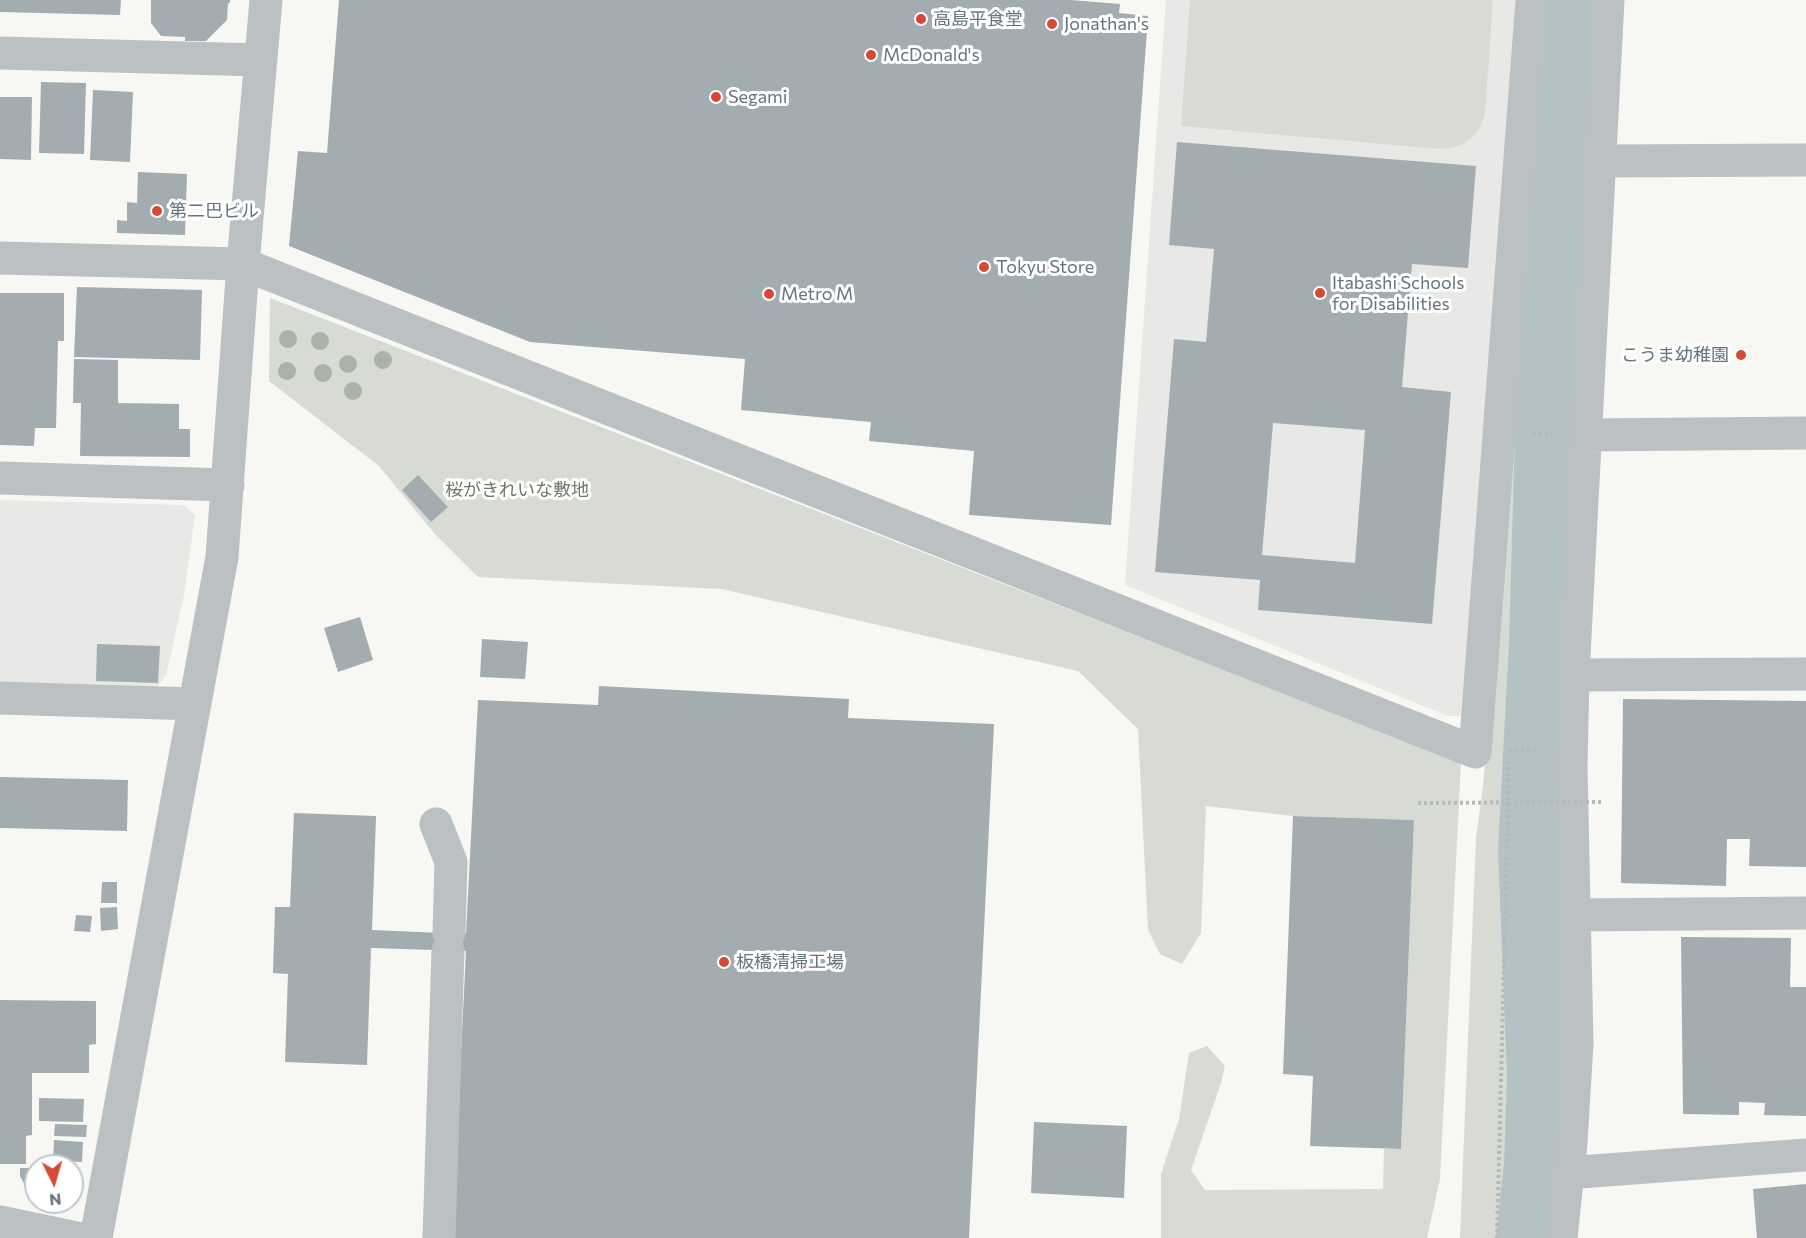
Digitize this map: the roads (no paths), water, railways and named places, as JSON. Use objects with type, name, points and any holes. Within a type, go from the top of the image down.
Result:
[{"type":"street","points":[[96,1238],[222,557],[243,264],[266,0]]},
{"type":"street","points":[[0,258],[243,264],[1475,752],[1532,0]]},
{"type":"street","points":[[1561,1238],[1577,1043],[1571,767],[1608,0]]},
{"type":"street","points":[[0,53],[261,60]]},
{"type":"street","points":[[1600,161],[1806,160]]},
{"type":"street","points":[[1586,435],[1806,434]]},
{"type":"street","points":[[0,478],[228,485]]},
{"type":"street","points":[[1574,675],[1806,674]]},
{"type":"street","points":[[0,698],[195,704]]},
{"type":"street","points":[[436,824],[451,862],[439,1238]]},
{"type":"street","points":[[1574,915],[1806,913]]},
{"type":"street","points":[[1567,1173],[1806,1155]]},
{"type":"street","points":[[0,1222],[76,1238]]},
{"type":"waterway","points":[[1527,1238],[1535,1165],[1538,1075],[1529,850],[1540,643],[1549,325],[1570,0]]},
{"type":"place","name":"高島平食堂","points":[[921,19]]},
{"type":"place","name":"Jonathan's","points":[[1052,24]]},
{"type":"place","name":"McDonald's","points":[[871,55]]},
{"type":"place","name":"Segami","points":[[716,97]]},
{"type":"place","name":"第二巴ビル","points":[[157,211]]},
{"type":"place","name":"Tokyu Store","points":[[984,267]]},
{"type":"place","name":"Itabashi Schools for Disabilities","points":[[1320,293]]},
{"type":"place","name":"Metro M","points":[[769,294]]},
{"type":"place","name":"こうま幼稚園","points":[[1741,355]]},
{"type":"place","name":"板橋清掃工場","points":[[724,962]]},
{"type":"park label","name":"桜がきれいな敷地","points":[[517,490]]}]
